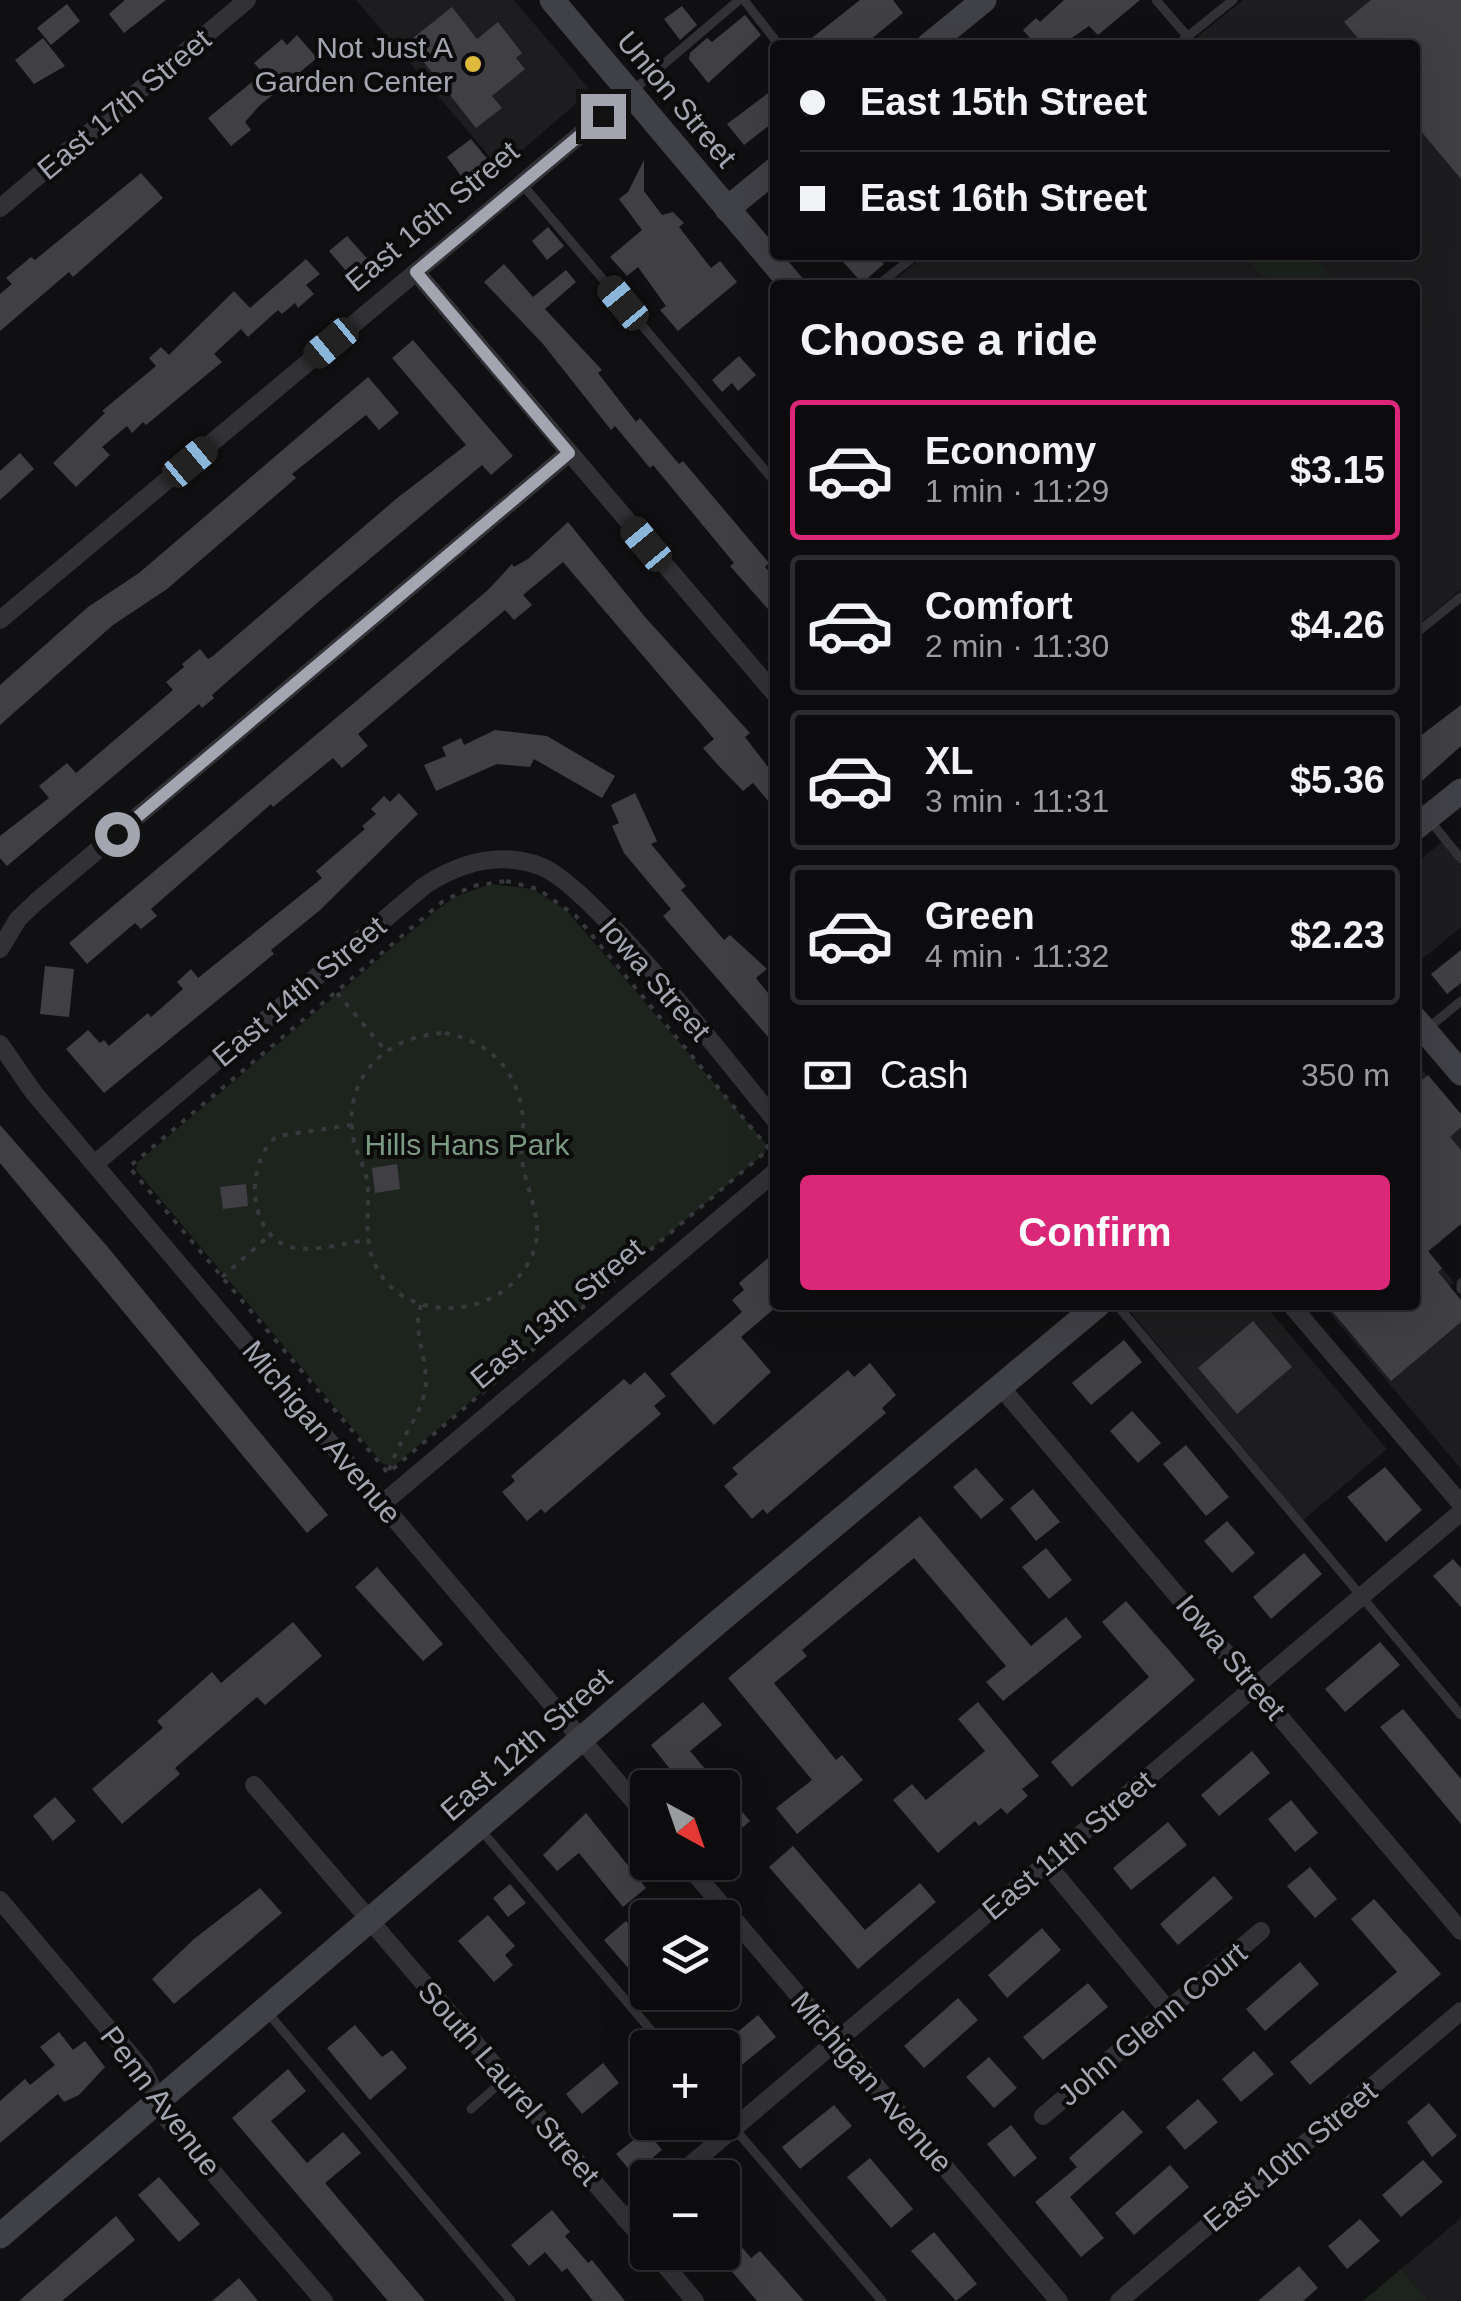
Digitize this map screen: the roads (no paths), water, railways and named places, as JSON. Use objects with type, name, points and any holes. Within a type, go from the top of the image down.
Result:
[{"type":"street","name":"East 17th Street","points":[[0,208],[247,0]]},
{"type":"street","name":"Union Street","points":[[552,0],[770,259]]},
{"type":"street","points":[[935,40],[984,0]]},
{"type":"street","name":"East 16th Street","points":[[0,620],[630,93]]},
{"type":"street","points":[[727,209],[770,174]]},
{"type":"street","name":"Union Street","points":[[771,260],[788,280]]},
{"type":"street","points":[[416,272],[770,688]]},
{"type":"street","points":[[0,949],[18,919],[37,901],[569,453]]},
{"type":"street","points":[[1420,815],[1461,791]]},
{"type":"street","name":"Iowa Street","points":[[519,860],[561,877],[585,898],[770,1114]]},
{"type":"street","name":"East 14th Street","points":[[96,1162],[424,886],[469,862],[519,860]]},
{"type":"street","points":[[1420,1025],[1461,1074]]},
{"type":"street","name":"Michigan Avenue","points":[[0,1044],[14,1068],[630,1797]]},
{"type":"street","name":"East 13th Street","points":[[382,1504],[770,1176]]},
{"type":"street","name":"East 12th Street","points":[[0,2236],[581,1739],[1092,1310]]},
{"type":"street","points":[[1295,1310],[1461,1508]]},
{"type":"street","name":"Iowa Street","points":[[1000,1386],[1461,1930]]},
{"type":"street","name":"East 11th Street","points":[[740,2112],[837,2041],[1258,1687],[1461,1508]]},
{"type":"street","name":"South Laurel Street","points":[[254,1785],[630,2225]]},
{"type":"street","points":[[1046,1863],[1168,2010]]},
{"type":"street","name":"Michigan Avenue","points":[[700,1880],[1059,2301]]},
{"type":"street","name":"Penn Avenue","points":[[0,1900],[144,2071],[168,2120],[324,2301]]},
{"type":"street","name":"John Glenn Court","points":[[1043,2116],[1261,1931]]},
{"type":"street","name":"East 10th Street","points":[[1119,2301],[1461,2010]]},
{"type":"street","name":"East 11th Street","points":[[691,2160],[710,2140]]},
{"type":"street","points":[[625,2219],[630,2215]]},
{"type":"street","points":[[669,2270],[695,2301]]},
{"type":"lane","points":[[630,93],[742,0],[775,40]]},
{"type":"lane","points":[[1156,0],[1188,37]]},
{"type":"lane","points":[[1184,40],[1233,0]]},
{"type":"lane","points":[[522,184],[770,476]]},
{"type":"lane","points":[[884,280],[910,260]]},
{"type":"lane","points":[[1420,630],[1461,597]]},
{"type":"lane","points":[[1420,817],[1461,859]]},
{"type":"lane","points":[[1420,1025],[1461,1001]]},
{"type":"lane","points":[[1121,1310],[1461,1716]]},
{"type":"lane","points":[[479,1828],[651,2030]]},
{"type":"lane","points":[[266,2011],[511,2301]]},
{"type":"lane","points":[[471,2110],[506,2078]]},
{"type":"lane","points":[[740,2135],[882,2301]]},
{"type":"place","name":"Not Just A Garden Center","points":[[473,64]]},
{"type":"park label","name":"Hills Hans Park","points":[[467,1144]]}]
